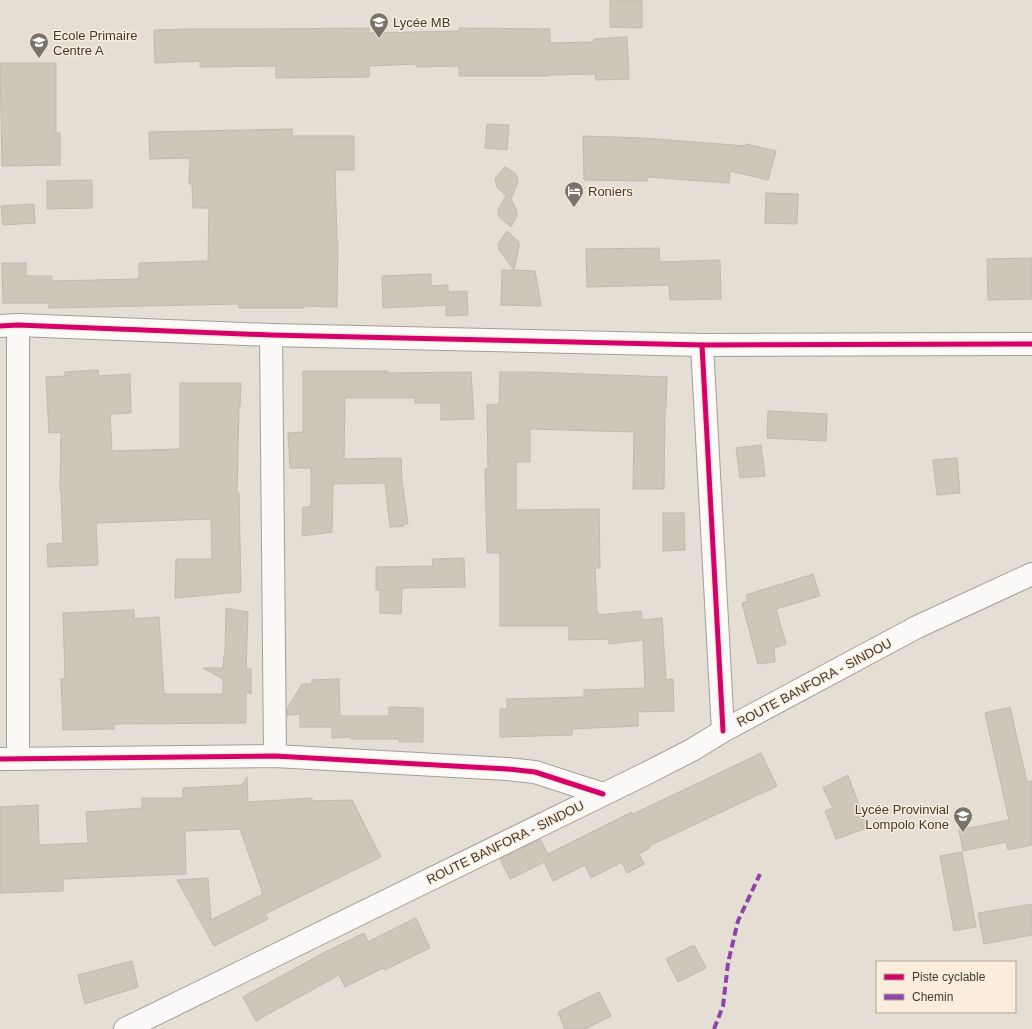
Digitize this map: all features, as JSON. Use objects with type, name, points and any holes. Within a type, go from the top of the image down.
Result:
[{"type":"street","points":[[603,794],[535,772],[275,756],[9,759],[9,325],[271,335],[702,345],[1032,344]]},
{"type":"street","points":[[271,335],[275,756]]},
{"type":"street","points":[[702,345],[723,731]]},
{"type":"street","name":"ROUTE BANFORA - SINDOU","points":[[125,1029],[645,774],[692,750],[723,731],[917,627],[1032,574]]},
{"type":"building","points":[[610,0],[642,0],[642,28],[610,27]]},
{"type":"building","points":[[369,28],[369,33],[459,31],[459,28],[550,29],[550,43],[594,42],[594,39],[627,37],[629,79],[596,80],[595,74],[549,76],[459,76],[459,66],[417,67],[417,64],[369,66],[369,77],[276,78],[276,66],[200,67],[200,61],[155,63],[154,30]]},
{"type":"building","points":[[0,63],[56,63],[56,133],[60,133],[60,165],[2,166]]},
{"type":"building","points":[[487,124],[509,125],[507,150],[485,148]]},
{"type":"building","points":[[292,129],[292,136],[354,136],[354,170],[335,170],[338,240],[337,307],[304,306],[304,308],[239,308],[239,304],[49,308],[49,303],[3,303],[2,263],[26,263],[26,276],[52,276],[52,281],[139,279],[139,263],[208,261],[209,208],[193,208],[192,184],[189,184],[190,158],[150,159],[149,132]]},
{"type":"building","points":[[583,136],[643,138],[746,146],[746,144],[776,151],[768,180],[730,171],[729,183],[647,177],[647,181],[584,180]]},
{"type":"building","points":[[505,167],[515,173],[518,182],[511,199],[517,215],[511,227],[499,217],[498,210],[506,196],[497,187],[495,178]]},
{"type":"building","points":[[92,180],[92,208],[47,209],[47,181]]},
{"type":"building","points":[[766,193],[798,194],[797,224],[765,223]]},
{"type":"building","points":[[34,204],[35,223],[3,225],[1,206]]},
{"type":"building","points":[[507,231],[518,241],[519,244],[514,270],[499,250],[498,244]]},
{"type":"building","points":[[659,248],[660,262],[720,260],[721,299],[670,300],[669,285],[587,287],[586,249]]},
{"type":"building","points":[[1032,258],[1032,299],[988,300],[987,259]]},
{"type":"building","points":[[502,270],[535,271],[541,306],[501,305]]},
{"type":"building","points":[[431,274],[431,286],[448,285],[448,292],[467,291],[468,315],[446,316],[446,305],[383,308],[382,276]]},
{"type":"building","points":[[98,370],[99,376],[130,374],[131,413],[110,414],[112,451],[180,449],[180,383],[241,383],[237,493],[239,493],[241,592],[175,598],[176,559],[212,559],[211,519],[96,523],[98,565],[48,567],[47,544],[63,543],[60,492],[61,432],[49,433],[46,377],[65,376],[65,372]]},
{"type":"building","points":[[303,371],[387,371],[387,373],[471,372],[474,419],[441,420],[441,403],[415,403],[415,398],[345,398],[344,459],[401,458],[402,480],[408,524],[404,524],[404,526],[390,527],[385,483],[333,484],[332,532],[302,536],[303,507],[311,507],[311,468],[290,468],[288,433],[303,432]]},
{"type":"building","points":[[500,372],[667,377],[664,489],[633,489],[634,432],[530,429],[530,462],[516,462],[516,510],[599,509],[600,568],[595,568],[598,615],[641,611],[642,620],[662,618],[666,680],[673,679],[674,711],[638,712],[638,726],[572,729],[572,735],[500,737],[500,709],[507,709],[507,699],[584,697],[584,690],[645,688],[643,640],[609,644],[609,639],[569,640],[569,626],[500,626],[500,553],[487,553],[485,469],[488,468],[487,405],[499,404]]},
{"type":"building","points":[[768,411],[827,414],[826,441],[767,438]]},
{"type":"building","points":[[761,445],[765,476],[740,478],[736,448]]},
{"type":"building","points":[[957,458],[960,493],[937,495],[933,460]]},
{"type":"building","points":[[663,513],[684,513],[685,550],[663,551]]},
{"type":"building","points":[[464,558],[465,587],[402,588],[401,614],[380,613],[380,590],[376,590],[376,567],[433,566],[432,559]]},
{"type":"building","points":[[813,574],[820,596],[776,609],[786,644],[774,648],[775,662],[758,664],[742,603],[748,601],[746,595]]},
{"type":"building","points":[[226,608],[248,612],[246,669],[251,669],[251,694],[246,691],[246,723],[114,724],[114,729],[63,730],[61,679],[65,679],[63,613],[134,610],[134,619],[159,617],[164,694],[223,694],[223,679],[203,668],[223,668],[225,655]]},
{"type":"building","points":[[339,679],[340,716],[389,716],[389,707],[423,708],[423,742],[399,742],[399,739],[351,739],[351,737],[332,738],[332,727],[300,727],[300,714],[287,715],[287,709],[302,684],[312,684],[312,680]]},
{"type":"building","points":[[1010,707],[1027,782],[1032,781],[1032,845],[1008,850],[1006,842],[963,851],[959,830],[1009,820],[985,713]]},
{"type":"building","points":[[761,753],[777,786],[649,846],[650,848],[639,854],[644,864],[627,873],[622,862],[591,878],[585,865],[553,881],[544,862],[510,879],[500,859],[540,839],[548,854],[632,812],[633,814]]},
{"type":"building","points":[[848,775],[867,828],[836,839],[825,811],[833,808],[823,788]]},
{"type":"building","points":[[247,777],[248,802],[312,798],[312,801],[352,800],[381,857],[265,914],[268,919],[214,946],[177,880],[208,878],[211,920],[263,894],[240,829],[185,831],[186,874],[63,879],[63,891],[0,893],[0,807],[38,805],[39,845],[88,843],[86,812],[142,808],[142,798],[183,798],[183,788],[242,785]]},
{"type":"building","points":[[962,852],[976,927],[954,931],[940,856]]},
{"type":"building","points":[[1032,904],[1032,935],[984,944],[978,913]]},
{"type":"building","points":[[416,918],[430,948],[384,970],[383,968],[345,987],[339,975],[256,1021],[243,997],[325,952],[364,933],[368,942]]},
{"type":"building","points":[[694,945],[706,968],[678,982],[666,959]]},
{"type":"building","points":[[132,961],[138,987],[85,1004],[78,975]]},
{"type":"building","points":[[599,992],[611,1016],[585,1029],[565,1029],[558,1012]]},
{"type":"marked path","points":[[714,1029],[723,1006],[728,963],[738,921],[760,874]]},
{"type":"cycle path","points":[[0,326],[18,325],[271,335],[702,345],[1032,344]]},
{"type":"cycle path","points":[[702,345],[723,731]]},
{"type":"cycle path","points":[[0,759],[275,756],[507,769],[535,772],[603,794]]},
{"type":"place","name":"Lycée MB","points":[[379,39]]},
{"type":"place","name":"Ecole Primaire Centre A","points":[[39,59]]},
{"type":"place","name":"Roniers","points":[[574,208]]},
{"type":"place","name":"Lycée Provinvial Lompolo Kone","points":[[963,833]]}]
